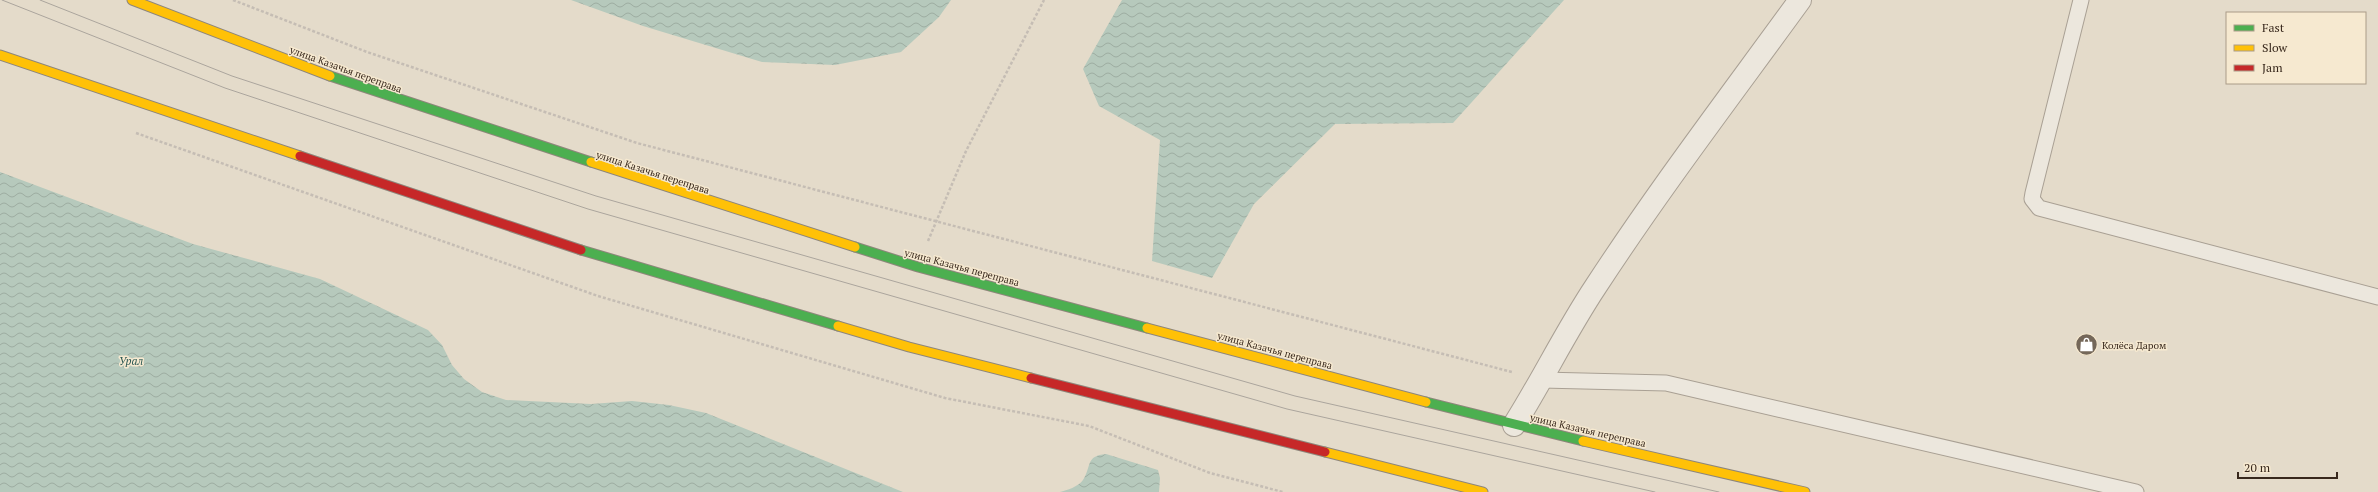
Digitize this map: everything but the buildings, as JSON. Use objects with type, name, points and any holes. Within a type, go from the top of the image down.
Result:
[{"type":"main road","name":"улица Казачья переправа","points":[[132,0],[344,82],[918,267],[1514,425],[1805,492]]},
{"type":"main road","points":[[0,55],[570,247],[909,347],[1483,492]]},
{"type":"street","points":[[1514,425],[1542,380],[1595,288],[1665,185],[1800,0]]},
{"type":"lane","points":[[2081,0],[2033,193],[2032,199],[2038,208],[2378,297]]},
{"type":"lane","points":[[1542,380],[1666,383],[2136,492]]},
{"type":"path","points":[[233,0],[367,52],[637,143],[937,220],[1542,380]]},
{"type":"path","points":[[918,267],[966,151],[1044,0]]},
{"type":"water","points":[[571,0],[951,0],[939,17],[901,52],[835,65],[762,62],[643,26]]},
{"type":"water","points":[[1122,0],[1564,0],[1453,123],[1335,124],[1254,204],[1212,278],[1152,261],[1160,140],[1099,106],[1083,69]]},
{"type":"water","name":"Урал","points":[[0,172],[193,244],[320,279],[428,330],[442,345],[452,365],[464,379],[482,392],[506,400],[591,404],[632,401],[669,405],[706,413],[903,492],[0,492]]},
{"type":"water","points":[[1106,454],[1158,470],[1160,478],[1159,492],[1060,492],[1078,485],[1086,475],[1092,459],[1099,455]]},
{"type":"tram line","points":[[2,0],[225,88],[588,209],[1287,409],[1655,492]]},
{"type":"tram line","points":[[40,0],[232,76],[596,196],[1295,396],[1719,492]]},
{"type":"traffic: fast","points":[[330,76],[591,162]]},
{"type":"traffic: fast","points":[[855,247],[918,267],[1147,328]]},
{"type":"traffic: fast","points":[[581,250],[838,326]]},
{"type":"traffic: fast","points":[[1426,402],[1583,441]]},
{"type":"traffic: slow","points":[[132,0],[330,76]]},
{"type":"traffic: slow","points":[[0,55],[300,156]]},
{"type":"traffic: slow","points":[[591,162],[855,247]]},
{"type":"traffic: slow","points":[[838,326],[909,347],[1031,378]]},
{"type":"traffic: slow","points":[[1147,328],[1426,402]]},
{"type":"traffic: slow","points":[[1583,441],[1805,492]]},
{"type":"traffic: slow","points":[[1325,452],[1483,492]]},
{"type":"traffic: jam","points":[[300,156],[581,250]]},
{"type":"traffic: jam","points":[[1031,378],[1325,452]]},
{"type":"place","name":"Колёса Даром","points":[[2087,345]]}]
